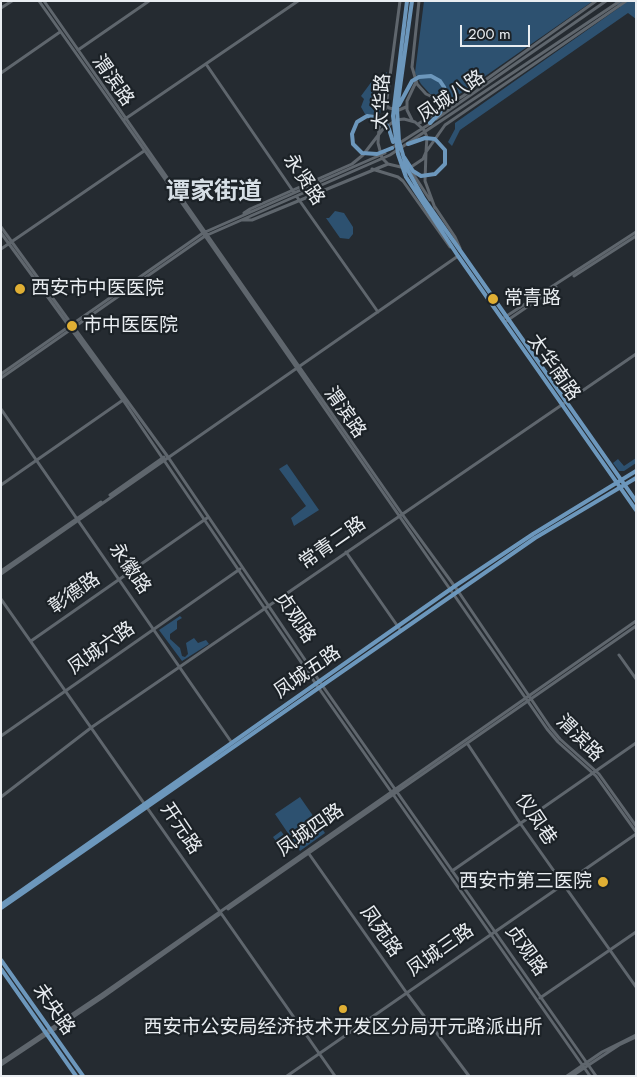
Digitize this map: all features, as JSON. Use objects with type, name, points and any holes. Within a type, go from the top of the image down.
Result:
[{"type":"main road","points":[[407,1],[408,11]]},
{"type":"main road","points":[[408,11],[412,1]]},
{"type":"main road","name":"太华路","points":[[408,11],[397,109],[402,154],[415,185],[450,239]]},
{"type":"main road","name":"太华路","points":[[408,11],[393,116],[400,161],[413,190],[450,239]]},
{"type":"main road","points":[[397,109],[412,81],[419,77],[430,76],[440,81],[447,98],[440,113],[430,123]]},
{"type":"main road","points":[[392,148],[369,155],[357,149],[352,134],[357,122],[367,116],[378,117],[384,121],[400,161]]},
{"type":"main road","points":[[402,154],[413,171],[421,176],[435,174],[445,164],[445,150],[435,139],[424,138],[408,144]]},
{"type":"main road","name":"太华南路","points":[[450,239],[566,401],[636,510]]},
{"type":"main road","name":"太华南路","points":[[506,319],[562,404],[621,484],[636,501]]},
{"type":"main road","name":"凤城五路","points":[[1,907],[454,590],[621,484],[636,471]]},
{"type":"main road","name":"凤城五路","points":[[621,484],[636,478]]},
{"type":"main road","name":"未央路","points":[[1,960],[76,1076]]},
{"type":"main road","name":"未央路","points":[[1,969],[83,1076]]},
{"type":"street","points":[[1,8],[12,1]]},
{"type":"street","name":"渭滨路","points":[[39,1],[205,234],[558,742],[596,773],[636,826]]},
{"type":"street","name":"渭滨路","points":[[44,1],[62,31],[78,50],[124,120]]},
{"type":"street","points":[[78,50],[149,1]]},
{"type":"street","points":[[124,120],[298,1]]},
{"type":"street","points":[[400,1],[379,135],[379,151],[388,164],[395,167],[410,168],[423,159],[445,125],[539,57],[626,1]]},
{"type":"street","points":[[419,1],[412,67],[417,84],[426,94],[439,100],[450,100],[463,96]]},
{"type":"street","points":[[418,124],[463,96],[596,1]]},
{"type":"street","name":"凤城八路","points":[[256,212],[392,148],[606,1]]},
{"type":"street","points":[[539,57],[620,1]]},
{"type":"street","points":[[1,73],[62,31]]},
{"type":"street","points":[[547,36],[561,33]]},
{"type":"street","name":"凤城八路","points":[[1,376],[205,234],[371,165],[408,144],[539,57]]},
{"type":"street","name":"永贤路","points":[[206,64],[378,312]]},
{"type":"street","points":[[412,121],[407,101],[414,89],[415,74]]},
{"type":"street","points":[[476,86],[474,90],[483,98]]},
{"type":"street","points":[[385,104],[389,108],[398,110],[404,110],[407,106]]},
{"type":"street","points":[[379,135],[389,123],[396,120],[412,121],[418,124],[427,137],[425,181],[436,208]]},
{"type":"street","name":"凤城八路","points":[[242,218],[250,209],[344,168],[363,155],[379,135]]},
{"type":"street","points":[[1,249],[145,150]]},
{"type":"street","name":"凤城八路","points":[[242,218],[252,220],[388,164]]},
{"type":"street","points":[[344,168],[349,176],[346,180]]},
{"type":"street","points":[[410,168],[455,237],[460,255]]},
{"type":"street","points":[[372,169],[398,176],[460,255]]},
{"type":"street","name":"贞观路","points":[[1,227],[207,518],[319,684],[539,999],[590,1076]]},
{"type":"street","points":[[506,319],[636,232]]},
{"type":"street","name":"贞观路","points":[[1,233],[11,242]]},
{"type":"street","points":[[506,319],[636,236]]},
{"type":"street","points":[[1,572],[460,255]]},
{"type":"street","name":"常青二路","points":[[1,797],[92,727],[636,354]]},
{"type":"street","points":[[1,485],[124,399]]},
{"type":"street","name":"永徽路","points":[[1,409],[233,745]]},
{"type":"street","name":"彰德路","points":[[31,641],[207,518]]},
{"type":"street","points":[[346,552],[399,629]]},
{"type":"street","name":"凤城六路","points":[[1,736],[241,568]]},
{"type":"street","name":"开元路","points":[[1,599],[335,1076]]},
{"type":"street","name":"凤城四路","points":[[1,1064],[466,742],[636,621]]},
{"type":"street","name":"凤城四路","points":[[528,698],[636,626]]},
{"type":"street","points":[[619,655],[636,679]]},
{"type":"street","name":"仪凤巷","points":[[466,742],[520,823],[636,987]]},
{"type":"street","points":[[452,871],[596,773],[636,743]]},
{"type":"street","name":"渭滨路","points":[[596,773],[636,833]]},
{"type":"street","name":"贞观路","points":[[394,792],[452,871],[492,932]]},
{"type":"street","name":"凤城三路","points":[[287,1076],[636,833]]},
{"type":"street","name":"凤苑路","points":[[308,852],[406,992],[469,1076]]},
{"type":"street","points":[[539,999],[636,932]]},
{"type":"street","name":"贞观路","points":[[539,999],[596,1076]]},
{"type":"street","points":[[567,1076],[636,1036]]},
{"type":"street","points":[[572,1076],[583,1066]]},
{"type":"shaded area","points":[[424,1],[593,1],[451,100],[450,97],[430,94],[421,84],[415,73]]},
{"type":"shaded area","points":[[613,1],[636,1],[636,19],[628,13],[460,130],[452,146],[448,142],[455,129],[455,123],[620,7]]},
{"type":"shaded area","points":[[387,72],[380,114],[365,114],[361,107],[364,99],[361,96],[375,77],[377,79]]},
{"type":"shaded area","points":[[335,211],[344,213],[353,227],[353,234],[349,239],[340,238],[326,218],[329,218]]},
{"type":"shaded area","points":[[636,458],[636,463],[624,471],[619,471],[613,463],[618,459],[624,466]]},
{"type":"shaded area","points":[[287,464],[319,510],[294,526],[291,518],[306,506],[279,469]]},
{"type":"shaded area","points":[[180,616],[182,618],[177,621],[177,629],[170,634],[170,639],[180,648],[182,656],[185,657],[188,654],[186,643],[194,638],[198,643],[206,640],[209,644],[182,661],[159,630]]},
{"type":"shaded area","points":[[300,797],[325,833],[300,851],[275,814]]},
{"type":"shaded area","points":[[281,831],[293,848],[285,854],[273,837]]},
{"type":"place","name":"西安市中医医院","points":[[20,289]]},
{"type":"place","name":"常青路","points":[[493,299]]},
{"type":"place","name":"市中医医院","points":[[72,326]]},
{"type":"place","name":"西安市第三医院","points":[[603,882]]},
{"type":"place","name":"西安市公安局经济技术开发区分局开元路派出所","points":[[343,1009]]},
{"type":"district","name":"谭家街道","points":[[214,193]]}]
